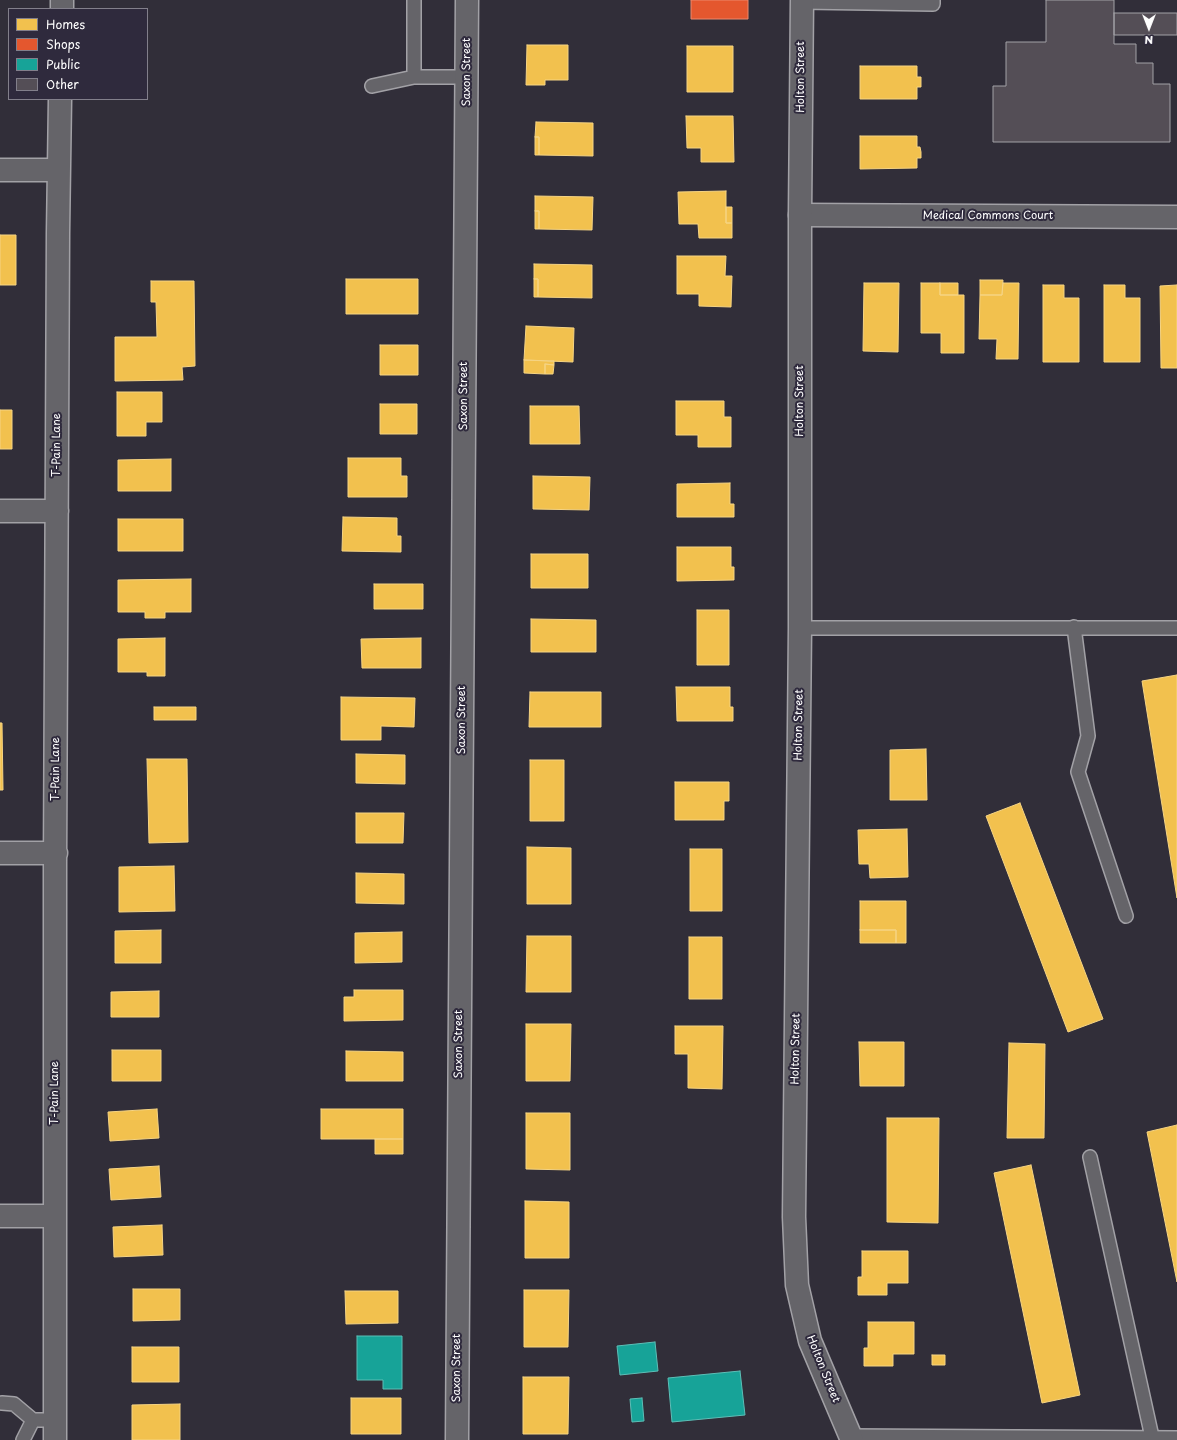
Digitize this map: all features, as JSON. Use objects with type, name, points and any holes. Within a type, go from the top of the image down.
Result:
[{"type":"street","name":"Saxon Street","points":[[457,1440],[467,0]]},
{"type":"street","name":"Holton Street","points":[[802,1],[800,215],[800,628],[794,1217],[797,1285],[810,1340],[851,1438]]},
{"type":"street","name":"T-Pain Lane","points":[[55,1430],[54,1216],[58,170],[60,100]]},
{"type":"street","points":[[0,170],[58,170]]},
{"type":"street","name":"Medical Commons Court","points":[[800,215],[1177,217]]},
{"type":"street","points":[[0,511],[57,511]]},
{"type":"street","points":[[0,853],[56,853]]},
{"type":"street","points":[[0,1216],[54,1216]]},
{"type":"lane","points":[[414,0],[414,77]]},
{"type":"lane","points":[[802,1],[933,4],[933,0]]},
{"type":"lane","points":[[372,86],[414,77],[466,77]]},
{"type":"lane","points":[[800,628],[1177,628]]},
{"type":"lane","points":[[1074,628],[1088,736],[1078,772],[1126,916]]},
{"type":"lane","points":[[1090,1157],[1152,1438]]},
{"type":"lane","points":[[2,1403],[14,1404],[32,1420],[55,1430]]},
{"type":"lane","points":[[23,1440],[32,1420]]},
{"type":"lane","points":[[851,1438],[1177,1438]]},
{"type":"building: Homes","points":[[527,45],[568,45],[568,80],[545,80],[545,85],[526,85]]},
{"type":"building: Homes","points":[[687,46],[733,46],[733,92],[687,92]]},
{"type":"building: Homes","points":[[860,66],[917,66],[917,77],[921,77],[921,87],[917,87],[917,99],[860,99]]},
{"type":"building: Homes","points":[[686,116],[733,116],[734,162],[701,162],[701,148],[687,148]]},
{"type":"building: Homes","points":[[536,122],[593,123],[593,156],[539,155],[539,137],[535,137]]},
{"type":"building: Homes","points":[[860,136],[917,136],[917,147],[920,147],[921,158],[917,158],[917,168],[860,169]]},
{"type":"building: Homes","points":[[535,137],[539,137],[539,155],[535,155]]},
{"type":"building: Homes","points":[[726,191],[726,223],[732,223],[732,238],[699,238],[698,224],[679,224],[678,192]]},
{"type":"building: Homes","points":[[535,196],[593,197],[592,230],[539,229],[539,211],[535,211]]},
{"type":"building: Homes","points":[[726,207],[732,207],[732,223],[726,223]]},
{"type":"building: Homes","points":[[535,211],[539,211],[539,229],[535,229]]},
{"type":"building: Homes","points":[[0,235],[16,235],[16,285],[0,285]]},
{"type":"building: Homes","points":[[677,256],[726,256],[725,276],[732,276],[731,307],[699,306],[699,294],[677,294]]},
{"type":"building: Homes","points":[[534,264],[592,265],[592,298],[538,297],[538,279],[534,279]]},
{"type":"building: Homes","points":[[346,279],[418,279],[418,314],[346,314]]},
{"type":"building: Homes","points":[[534,279],[538,279],[538,297],[534,297]]},
{"type":"building: Homes","points":[[980,280],[1003,280],[1002,295],[980,295]]},
{"type":"building: Homes","points":[[151,281],[194,281],[195,366],[182,367],[183,380],[115,381],[115,337],[157,337],[156,302],[151,302]]},
{"type":"building: Homes","points":[[864,283],[899,283],[898,352],[863,351]]},
{"type":"building: Homes","points":[[921,283],[940,283],[940,295],[964,295],[964,353],[941,353],[941,333],[921,333]]},
{"type":"building: Homes","points":[[940,283],[958,283],[958,295],[940,295]]},
{"type":"building: Homes","points":[[1003,283],[1019,283],[1018,359],[996,359],[997,339],[979,339],[980,295],[1002,295]]},
{"type":"building: Homes","points":[[1043,285],[1064,285],[1064,298],[1079,298],[1079,362],[1043,362]]},
{"type":"building: Homes","points":[[1104,285],[1125,285],[1125,298],[1140,298],[1140,362],[1104,362]]},
{"type":"building: Homes","points":[[1177,285],[1177,368],[1161,368],[1160,286]]},
{"type":"building: Homes","points":[[526,326],[574,328],[573,362],[524,360]]},
{"type":"building: Homes","points":[[380,345],[418,345],[418,375],[380,375]]},
{"type":"building: Homes","points":[[524,360],[554,361],[554,365],[545,364],[545,374],[524,373]]},
{"type":"building: Homes","points":[[545,364],[554,365],[553,374],[545,374]]},
{"type":"building: Homes","points":[[117,392],[162,392],[162,422],[146,422],[146,436],[117,436]]},
{"type":"building: Homes","points":[[676,401],[724,401],[724,417],[731,417],[731,447],[698,447],[698,435],[676,435]]},
{"type":"building: Homes","points":[[380,404],[417,404],[417,434],[380,434]]},
{"type":"building: Homes","points":[[530,406],[579,406],[580,444],[530,444]]},
{"type":"building: Homes","points":[[0,410],[12,410],[12,449],[0,449]]},
{"type":"building: Homes","points":[[348,458],[401,458],[401,476],[407,476],[407,497],[348,497]]},
{"type":"building: Homes","points":[[171,459],[171,491],[118,491],[118,460]]},
{"type":"building: Homes","points":[[533,476],[590,477],[589,510],[533,509]]},
{"type":"building: Homes","points":[[730,483],[730,504],[734,504],[734,517],[677,517],[677,484]]},
{"type":"building: Homes","points":[[343,517],[397,518],[397,536],[401,536],[401,552],[342,551]]},
{"type":"building: Homes","points":[[118,519],[183,519],[183,551],[118,551]]},
{"type":"building: Homes","points":[[677,547],[731,547],[731,567],[734,567],[734,580],[677,581]]},
{"type":"building: Homes","points":[[531,554],[588,554],[588,588],[531,588]]},
{"type":"building: Homes","points":[[191,579],[191,612],[165,612],[165,618],[145,618],[145,612],[118,612],[118,580]]},
{"type":"building: Homes","points":[[374,584],[423,584],[423,609],[374,609]]},
{"type":"building: Homes","points":[[697,610],[729,610],[729,665],[697,665]]},
{"type":"building: Homes","points":[[531,619],[596,620],[596,652],[531,652]]},
{"type":"building: Homes","points":[[165,638],[165,676],[147,676],[147,672],[118,672],[118,639]]},
{"type":"building: Homes","points":[[421,638],[421,668],[362,668],[361,639]]},
{"type":"building: Homes","points":[[1177,675],[1177,898],[1142,681]]},
{"type":"building: Homes","points":[[676,687],[730,687],[730,707],[733,707],[733,721],[677,721]]},
{"type":"building: Homes","points":[[530,692],[601,692],[601,727],[529,727]]},
{"type":"building: Homes","points":[[341,697],[415,698],[414,727],[381,726],[381,740],[341,740]]},
{"type":"building: Homes","points":[[154,707],[196,707],[196,720],[154,720]]},
{"type":"building: Homes","points":[[0,723],[2,723],[3,790],[0,790]]},
{"type":"building: Homes","points":[[926,749],[927,800],[890,800],[890,750]]},
{"type":"building: Homes","points":[[356,754],[405,755],[405,784],[356,783]]},
{"type":"building: Homes","points":[[147,759],[187,759],[188,842],[149,843]]},
{"type":"building: Homes","points":[[530,760],[564,760],[564,821],[530,821]]},
{"type":"building: Homes","points":[[675,782],[729,782],[729,801],[724,801],[724,820],[675,820]]},
{"type":"building: Homes","points":[[1020,803],[1103,1019],[1068,1032],[986,816]]},
{"type":"building: Homes","points":[[356,813],[404,813],[403,843],[356,843]]},
{"type":"building: Homes","points":[[907,829],[908,877],[870,878],[869,864],[859,864],[858,830]]},
{"type":"building: Homes","points":[[527,847],[571,848],[571,904],[527,904]]},
{"type":"building: Homes","points":[[690,849],[722,849],[722,911],[690,911]]},
{"type":"building: Homes","points":[[174,866],[175,911],[119,912],[119,867]]},
{"type":"building: Homes","points":[[356,873],[404,874],[404,904],[356,903]]},
{"type":"building: Homes","points":[[860,901],[906,901],[906,943],[896,943],[896,930],[860,930]]},
{"type":"building: Homes","points":[[161,930],[161,963],[115,963],[115,931]]},
{"type":"building: Homes","points":[[860,930],[896,930],[896,943],[860,943]]},
{"type":"building: Homes","points":[[402,932],[402,962],[355,963],[355,933]]},
{"type":"building: Homes","points":[[527,936],[571,936],[571,992],[526,992]]},
{"type":"building: Homes","points":[[689,937],[722,937],[722,999],[689,999]]},
{"type":"building: Homes","points":[[354,990],[403,990],[403,1020],[344,1021],[344,997],[354,997]]},
{"type":"building: Homes","points":[[159,991],[159,1017],[111,1017],[111,992]]},
{"type":"building: Homes","points":[[526,1024],[571,1024],[570,1081],[526,1081]]},
{"type":"building: Homes","points":[[675,1026],[723,1026],[722,1089],[688,1088],[688,1054],[675,1054]]},
{"type":"building: Homes","points":[[859,1042],[904,1042],[904,1086],[860,1086]]},
{"type":"building: Homes","points":[[1009,1043],[1045,1044],[1044,1138],[1007,1138]]},
{"type":"building: Homes","points":[[112,1050],[161,1050],[161,1081],[112,1081]]},
{"type":"building: Homes","points":[[346,1051],[403,1052],[403,1081],[346,1081]]},
{"type":"building: Homes","points":[[157,1109],[159,1138],[110,1141],[108,1112]]},
{"type":"building: Homes","points":[[321,1109],[403,1109],[403,1139],[321,1139]]},
{"type":"building: Homes","points":[[526,1113],[570,1113],[570,1170],[526,1169]]},
{"type":"building: Homes","points":[[887,1118],[939,1118],[938,1223],[887,1222]]},
{"type":"building: Homes","points":[[1177,1125],[1177,1282],[1147,1132]]},
{"type":"building: Homes","points":[[375,1139],[403,1139],[403,1154],[375,1154]]},
{"type":"building: Homes","points":[[1031,1165],[1080,1395],[1042,1403],[994,1173]]},
{"type":"building: Homes","points":[[159,1166],[161,1197],[111,1200],[109,1169]]},
{"type":"building: Homes","points":[[525,1201],[569,1202],[569,1258],[525,1258]]},
{"type":"building: Homes","points":[[162,1225],[163,1255],[114,1257],[113,1227]]},
{"type":"building: Homes","points":[[862,1251],[908,1251],[908,1283],[887,1283],[887,1295],[858,1295],[858,1277],[862,1277]]},
{"type":"building: Homes","points":[[133,1289],[180,1289],[180,1320],[133,1321]]},
{"type":"building: Homes","points":[[524,1290],[569,1290],[568,1347],[524,1347]]},
{"type":"building: Homes","points":[[345,1291],[398,1291],[398,1323],[346,1324]]},
{"type":"building: Homes","points":[[868,1322],[914,1322],[914,1354],[893,1354],[893,1366],[864,1366],[864,1348],[868,1348]]},
{"type":"building: Homes","points":[[132,1347],[179,1347],[179,1382],[132,1382]]},
{"type":"building: Homes","points":[[932,1355],[945,1355],[945,1365],[932,1365]]},
{"type":"building: Homes","points":[[523,1377],[569,1377],[568,1434],[523,1434]]},
{"type":"building: Homes","points":[[351,1398],[401,1398],[401,1434],[351,1434]]},
{"type":"building: Homes","points":[[180,1404],[180,1440],[132,1440],[132,1405]]},
{"type":"building: Shops","points":[[691,0],[748,0],[748,19],[691,19]]},
{"type":"building: Public","points":[[357,1336],[402,1336],[402,1389],[383,1389],[383,1380],[357,1380]]},
{"type":"building: Public","points":[[655,1342],[658,1371],[620,1375],[617,1346]]},
{"type":"building: Public","points":[[740,1371],[745,1415],[672,1422],[668,1378]]},
{"type":"building: Public","points":[[642,1398],[644,1421],[632,1422],[630,1399]]},
{"type":"building: Other","points":[[1046,0],[1114,0],[1114,44],[1136,44],[1136,63],[1153,63],[1153,84],[1170,84],[1170,142],[993,142],[993,86],[1006,86],[1006,42],[1046,42]]},
{"type":"building: Other","points":[[1114,13],[1177,13],[1177,35],[1114,35]]}]
